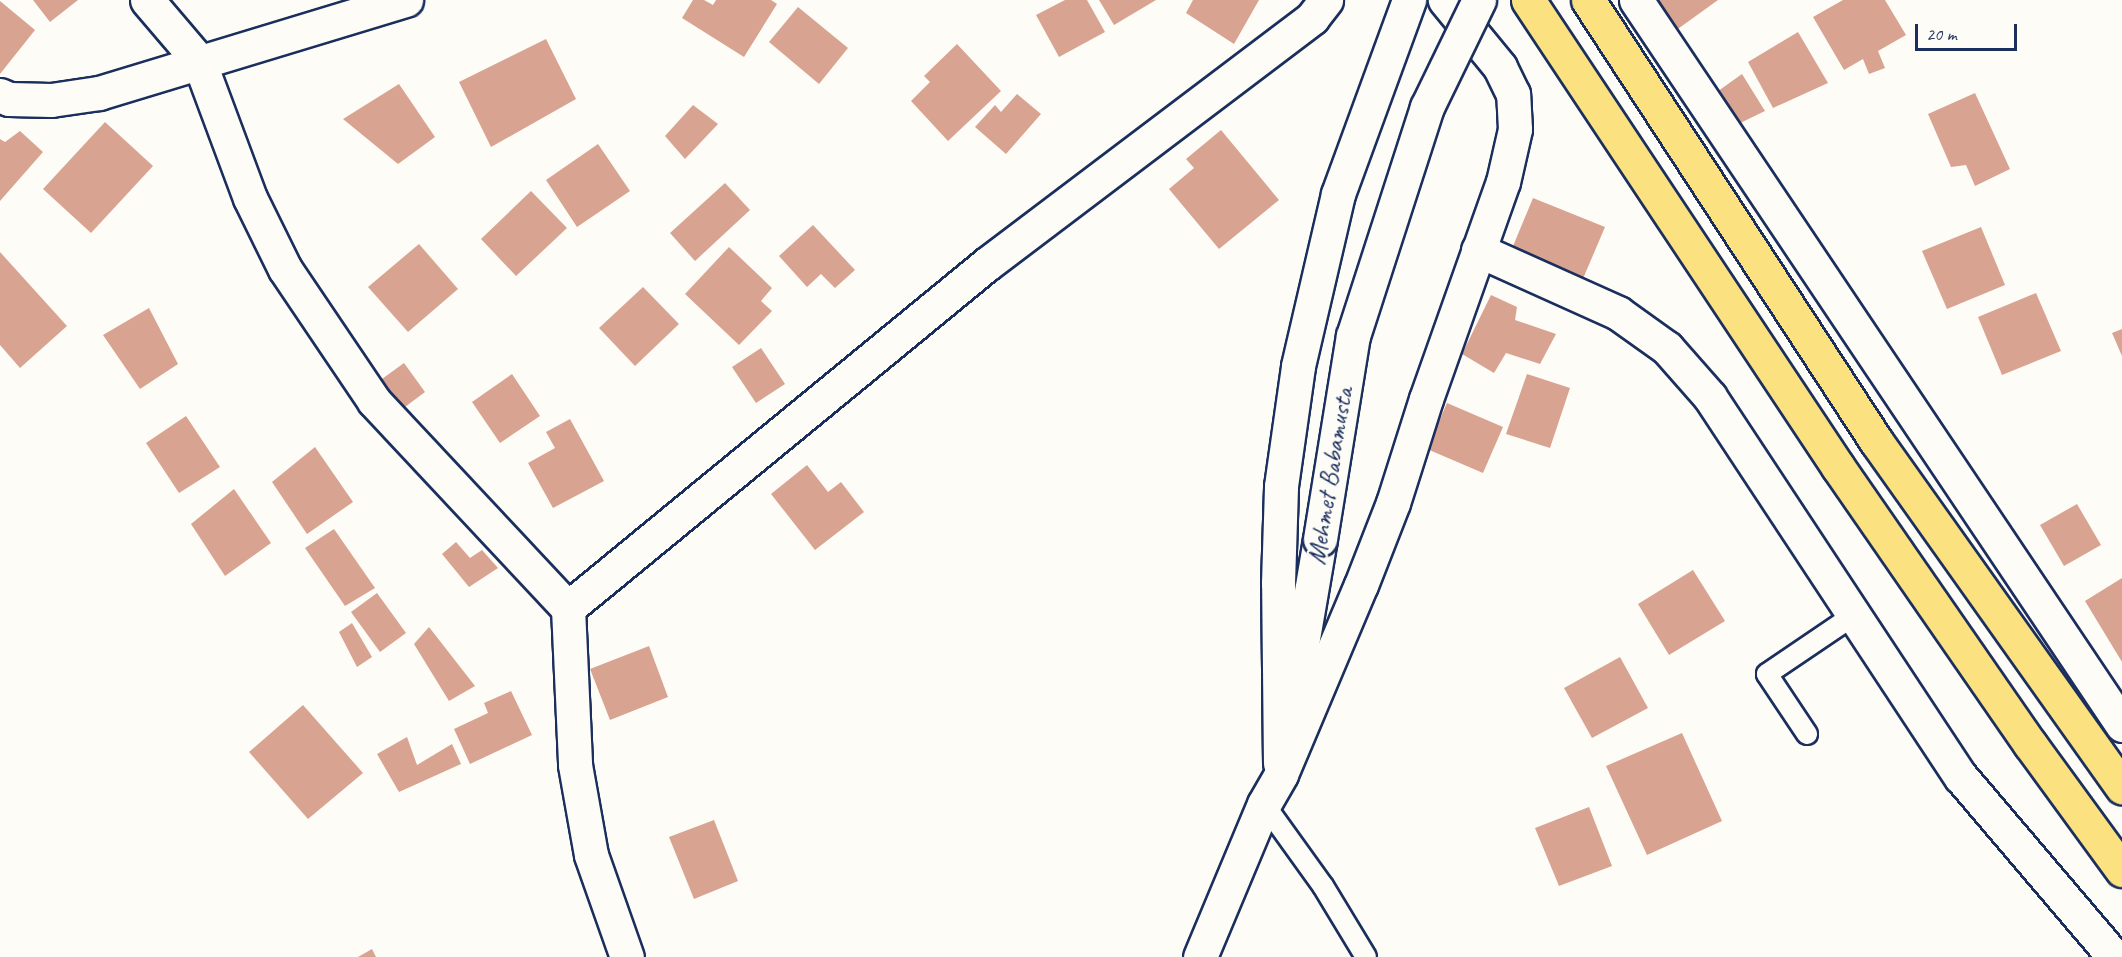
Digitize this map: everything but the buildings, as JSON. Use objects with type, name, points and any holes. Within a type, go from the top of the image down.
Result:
[{"type":"highway","points":[[1528,0],[1838,467],[2030,744],[2122,870]]},
{"type":"highway","points":[[1588,0],[1876,441],[2122,787]]},
{"type":"street","points":[[147,0],[199,61],[250,198],[285,269],[368,392],[442,476],[568,608],[575,765],[591,855],[627,957]]},
{"type":"street","points":[[0,95],[9,99],[51,100],[99,93],[406,0]]},
{"type":"street","points":[[568,608],[987,264],[1312,18],[1326,0]]},
{"type":"street","points":[[1281,774],[1278,583],[1281,486],[1298,366],[1338,194],[1409,0]]},
{"type":"street","points":[[1281,774],[1393,503],[1503,182],[1515,129],[1513,94],[1500,67],[1445,0]]},
{"type":"street","name":"Mehmet Babamusta","points":[[1200,957],[1264,804],[1281,774],[1353,336],[1427,106],[1479,0]]},
{"type":"street","points":[[1636,0],[2122,725]]},
{"type":"street","points":[[1478,250],[1618,313],[1667,348],[1710,397],[1961,777],[2114,957]]},
{"type":"lane","points":[[1807,734],[1767,674],[1854,615]]},
{"type":"lane","points":[[1264,804],[1323,886],[1366,957]]}]
